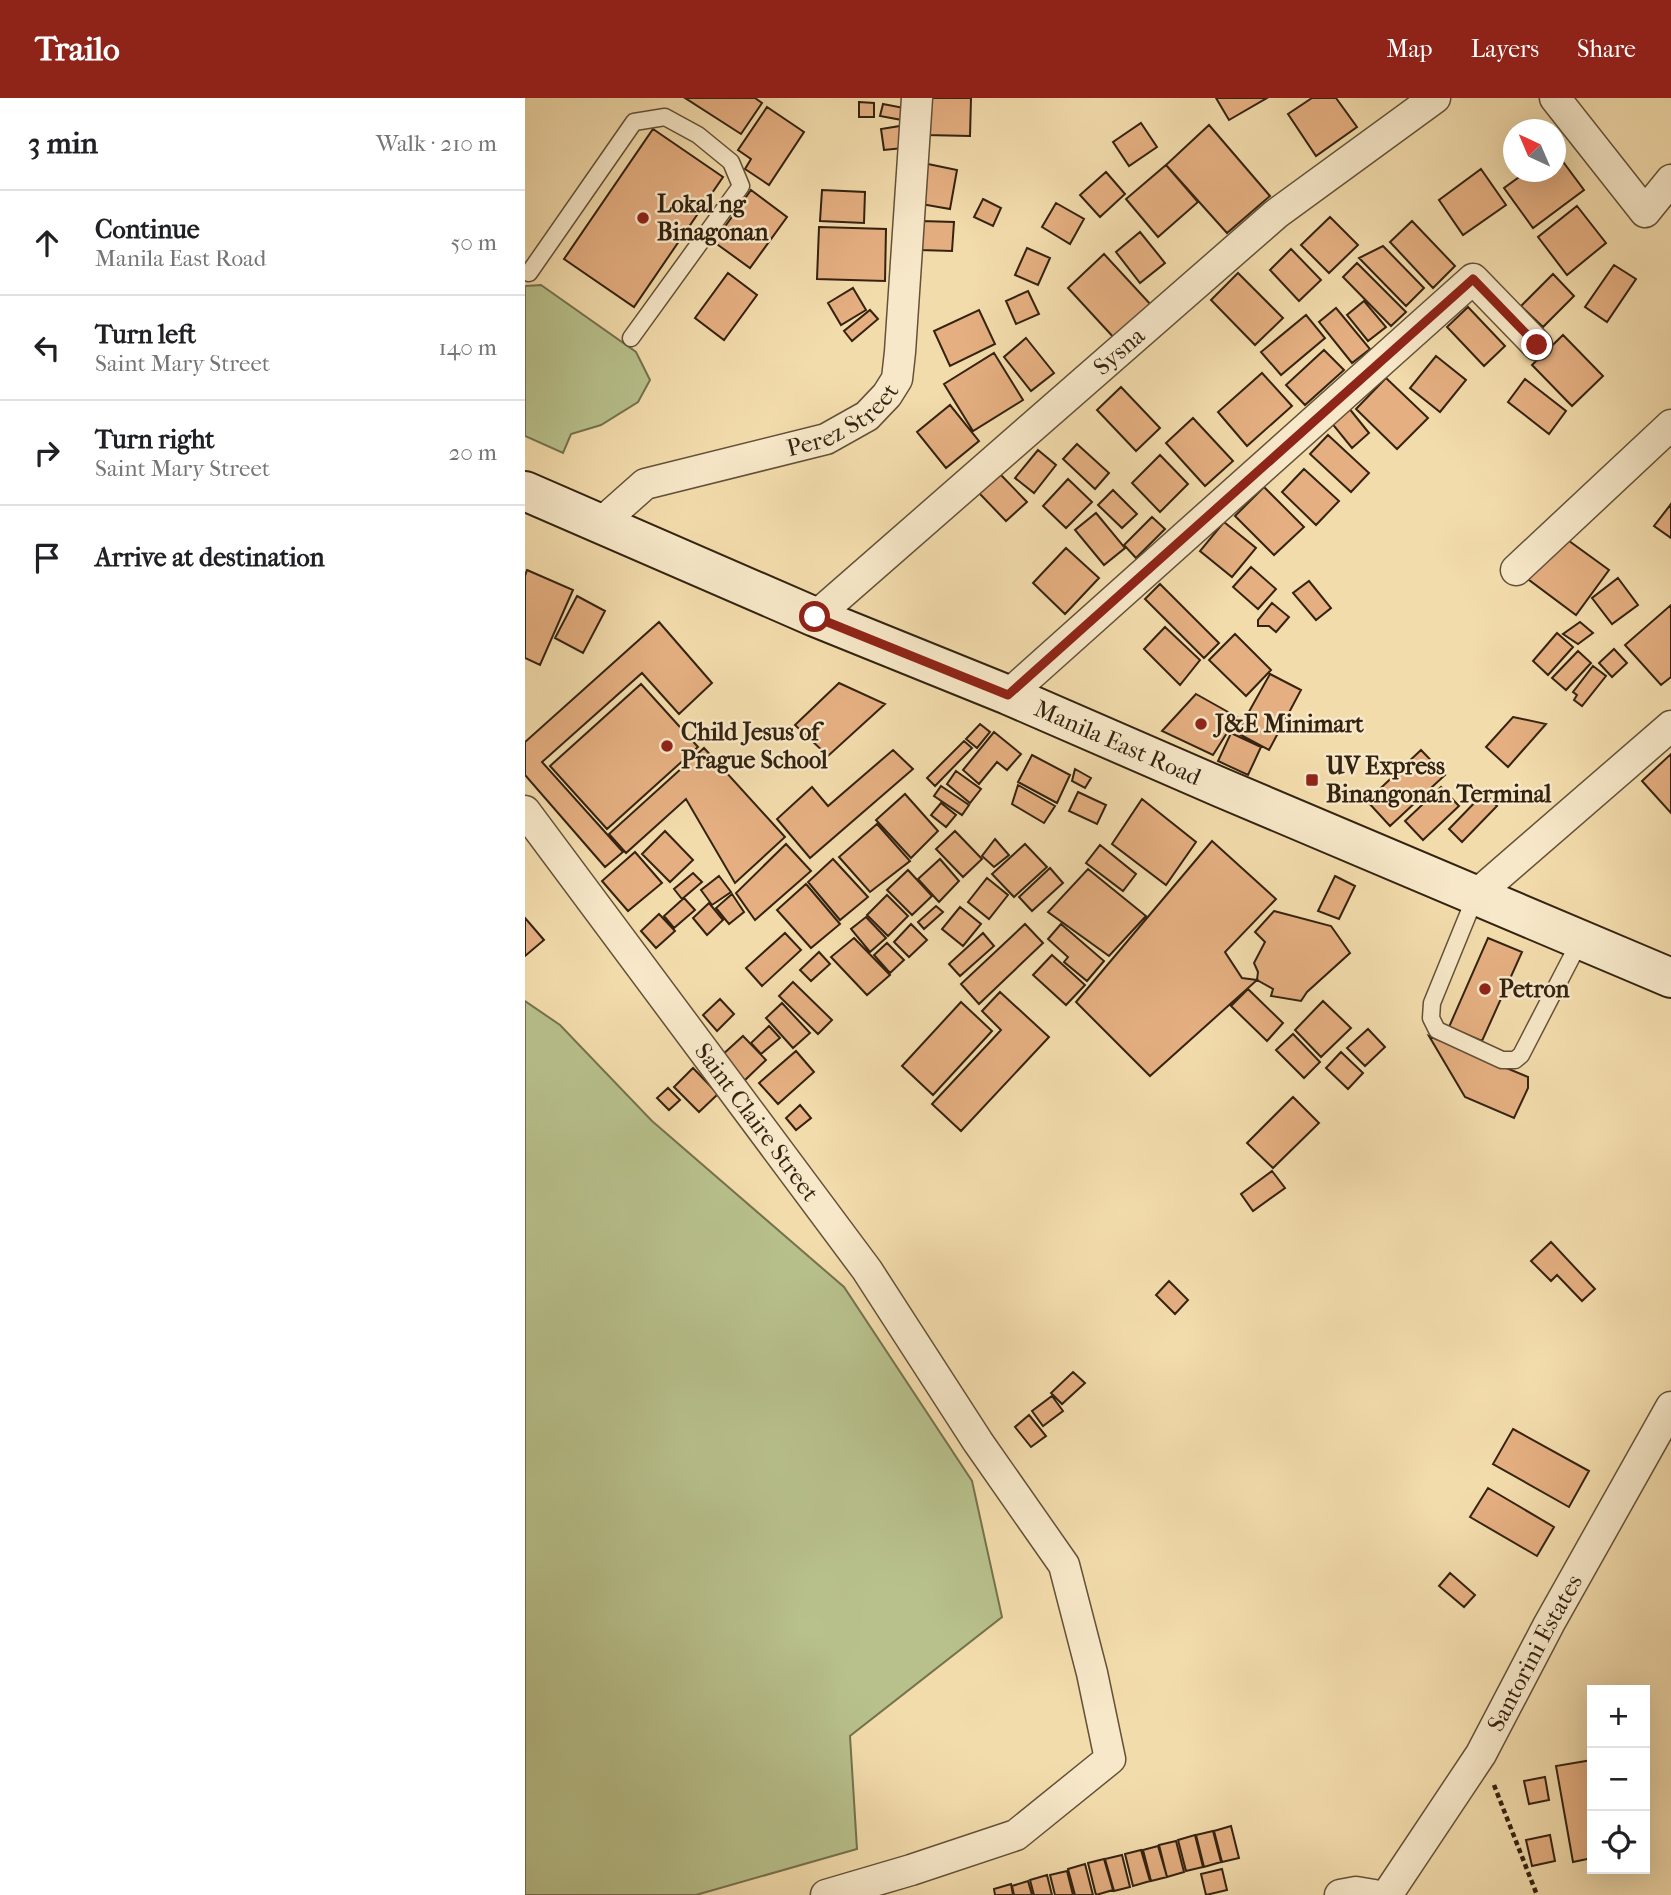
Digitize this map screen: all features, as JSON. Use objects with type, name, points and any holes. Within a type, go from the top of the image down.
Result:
[{"type":"main road","name":"Manila East Road","points":[[525,491],[815,617],[1008,695],[1671,978]]},
{"type":"street","name":"Perez Street","points":[[600,524],[645,484],[826,439],[867,415],[887,395],[897,379],[900,352],[917,98]]},
{"type":"street","name":"Sysna","points":[[815,617],[1276,214],[1435,98]]},
{"type":"street","points":[[1555,98],[1645,212],[1671,180]]},
{"type":"street","points":[[1008,695],[1473,279],[1537,345]]},
{"type":"street","points":[[1515,570],[1671,425]]},
{"type":"street","points":[[1476,895],[1671,726]]},
{"type":"street","name":"Saint Claire Street","points":[[525,811],[867,1270],[978,1442],[1064,1565],[1093,1673],[1110,1759],[1016,1835],[826,1895]]},
{"type":"street","name":"Santorini Estates","points":[[1387,1895],[1481,1754],[1549,1625],[1671,1407]]},
{"type":"street","points":[[1340,1895],[1356,1892],[1374,1895]]},
{"type":"lane","points":[[529,273],[634,122],[665,117],[698,135],[731,162],[741,186],[631,338]]},
{"type":"lane","points":[[1476,895],[1432,1003],[1431,1018],[1437,1030],[1502,1060],[1515,1060],[1521,1055],[1581,939]]},
{"type":"path","points":[[1481,1754],[1537,1895]]},
{"type":"green space","points":[[541,285],[636,352],[650,380],[638,402],[601,425],[571,434],[563,453],[525,436],[525,286]]},
{"type":"green space","points":[[525,1001],[560,1025],[652,1121],[844,1287],[972,1481],[1002,1617],[850,1736],[857,1849],[696,1895],[525,1895]]},
{"type":"building","points":[[685,98],[755,98],[762,103],[741,134]]},
{"type":"building","points":[[927,98],[971,98],[970,136],[926,135]]},
{"type":"building","points":[[1216,98],[1267,98],[1229,120]]},
{"type":"building","points":[[1312,98],[1336,98],[1357,127],[1316,156],[1288,114]]},
{"type":"building","points":[[859,102],[874,103],[874,117],[859,117]]},
{"type":"building","points":[[883,104],[904,108],[902,120],[880,116]]},
{"type":"building","points":[[767,107],[804,132],[769,185],[745,169],[751,159],[738,150]]},
{"type":"building","points":[[1141,123],[1157,147],[1129,166],[1113,142]]},
{"type":"building","points":[[1209,125],[1270,196],[1227,233],[1166,165]]},
{"type":"building","points":[[900,126],[903,148],[884,150],[881,129]]},
{"type":"building","name":"Lokal ng Binagonan","points":[[653,129],[723,177],[634,307],[564,259]]},
{"type":"building","points":[[928,164],[957,170],[950,209],[921,204]]},
{"type":"building","points":[[1166,165],[1198,202],[1158,237],[1126,199]]},
{"type":"building","points":[[1566,166],[1584,190],[1533,228],[1504,188],[1512,182],[1566,182]]},
{"type":"building","points":[[1481,169],[1506,205],[1463,235],[1439,200]]},
{"type":"building","points":[[1106,172],[1125,194],[1100,217],[1080,195]]},
{"type":"building","points":[[751,190],[787,217],[750,268],[714,242]]},
{"type":"building","points":[[822,190],[865,192],[864,223],[820,221]]},
{"type":"building","points":[[983,199],[1001,208],[993,226],[974,217]]},
{"type":"building","points":[[1056,203],[1084,219],[1070,244],[1042,227]]},
{"type":"building","points":[[1577,206],[1606,243],[1567,275],[1538,237]]},
{"type":"building","points":[[1330,217],[1358,245],[1329,273],[1301,245]]},
{"type":"building","points":[[921,221],[954,222],[952,251],[920,250]]},
{"type":"building","points":[[1412,221],[1455,266],[1433,288],[1390,242]]},
{"type":"building","points":[[819,227],[886,229],[885,281],[817,279]]},
{"type":"building","points":[[1140,232],[1165,263],[1140,283],[1116,252]]},
{"type":"building","points":[[1383,246],[1424,288],[1406,306],[1359,258]]},
{"type":"building","points":[[1027,248],[1050,258],[1038,285],[1015,275]]},
{"type":"building","points":[[1291,249],[1321,280],[1299,301],[1270,270]]},
{"type":"building","points":[[1104,254],[1152,306],[1116,340],[1068,288]]},
{"type":"building","points":[[1357,263],[1406,312],[1391,326],[1343,277]]},
{"type":"building","points":[[1614,265],[1636,279],[1607,322],[1585,307]]},
{"type":"building","points":[[728,273],[757,295],[724,340],[695,318]]},
{"type":"building","points":[[1238,273],[1283,318],[1255,345],[1211,300]]},
{"type":"building","points":[[1553,274],[1574,296],[1543,327],[1521,306]]},
{"type":"building","points":[[853,288],[866,310],[841,325],[828,303]]},
{"type":"building","points":[[1028,291],[1039,314],[1016,324],[1006,301]]},
{"type":"building","points":[[1364,301],[1386,327],[1368,341],[1347,315]]},
{"type":"building","points":[[1468,307],[1505,346],[1484,366],[1447,327]]},
{"type":"building","points":[[1336,308],[1370,349],[1352,363],[1319,322]]},
{"type":"building","points":[[870,310],[878,319],[852,341],[844,331]]},
{"type":"building","points":[[979,310],[995,344],[950,366],[934,331]]},
{"type":"building","points":[[1306,315],[1325,338],[1281,375],[1261,352]]},
{"type":"building","points":[[1563,335],[1603,376],[1572,406],[1532,365]]},
{"type":"building","points":[[1026,338],[1054,373],[1031,391],[1004,357]]},
{"type":"building","points":[[1324,350],[1344,370],[1305,405],[1286,385]]},
{"type":"building","points":[[994,353],[1023,400],[973,431],[944,384]]},
{"type":"building","points":[[1436,356],[1466,380],[1440,412],[1410,388]]},
{"type":"building","points":[[1262,373],[1292,406],[1247,446],[1218,412]]},
{"type":"building","points":[[1386,378],[1428,418],[1397,449],[1356,409]]},
{"type":"building","points":[[1525,379],[1566,411],[1549,434],[1508,402]]},
{"type":"building","points":[[1121,387],[1160,428],[1136,451],[1097,410]]},
{"type":"building","points":[[950,405],[979,441],[946,468],[917,432]]},
{"type":"building","points":[[1348,407],[1369,433],[1352,448],[1330,421]]},
{"type":"building","points":[[1193,418],[1233,461],[1205,486],[1166,443]]},
{"type":"building","points":[[1328,435],[1369,473],[1351,492],[1310,454]]},
{"type":"building","points":[[1077,444],[1109,473],[1095,489],[1063,459]]},
{"type":"building","points":[[1038,450],[1056,465],[1034,493],[1015,478]]},
{"type":"building","points":[[1160,455],[1188,484],[1160,512],[1132,483]]},
{"type":"building","points":[[1304,469],[1339,501],[1316,525],[1282,492]]},
{"type":"building","points":[[999,473],[1027,502],[1006,521],[979,493]]},
{"type":"building","points":[[1068,479],[1092,502],[1066,528],[1043,506]]},
{"type":"building","points":[[1264,487],[1304,527],[1274,555],[1235,516]]},
{"type":"building","points":[[1113,490],[1137,514],[1122,528],[1098,505]]},
{"type":"building","points":[[1671,504],[1671,538],[1654,526]]},
{"type":"building","points":[[1096,513],[1125,548],[1104,565],[1075,530]]},
{"type":"building","points":[[1152,517],[1165,529],[1136,558],[1124,545]]},
{"type":"building","points":[[1224,522],[1256,548],[1232,577],[1200,551]]},
{"type":"building","points":[[1565,538],[1609,570],[1576,615],[1521,574]]},
{"type":"building","points":[[1066,548],[1099,578],[1065,614],[1033,583]]},
{"type":"building","points":[[1251,567],[1276,589],[1258,609],[1233,587]]},
{"type":"building","points":[[527,570],[573,590],[540,665],[525,658]]},
{"type":"building","points":[[1618,578],[1638,605],[1612,624],[1592,598]]},
{"type":"building","points":[[1309,581],[1331,608],[1316,620],[1293,593]]},
{"type":"building","points":[[1160,584],[1219,643],[1204,658],[1145,599]]},
{"type":"building","points":[[577,596],[605,611],[583,653],[555,638]]},
{"type":"building","points":[[1272,603],[1289,617],[1276,632],[1269,626],[1258,626],[1258,620]]},
{"type":"building","points":[[1671,605],[1671,677],[1661,685],[1625,645]]},
{"type":"building","points":[[659,622],[712,683],[679,714],[642,673],[542,762],[623,852],[605,867],[525,775],[525,742]]},
{"type":"building","points":[[1580,622],[1593,633],[1578,644],[1563,634]]},
{"type":"building","points":[[1165,627],[1200,660],[1180,685],[1144,649]]},
{"type":"building","points":[[1557,633],[1573,647],[1548,675],[1533,661]]},
{"type":"building","points":[[1235,634],[1271,670],[1246,696],[1209,660]]},
{"type":"building","points":[[1614,649],[1627,663],[1612,677],[1599,663]]},
{"type":"building","points":[[1578,651],[1591,663],[1566,690],[1552,678]]},
{"type":"building","points":[[1593,666],[1606,676],[1582,706],[1574,700],[1577,695],[1573,692]]},
{"type":"building","points":[[1270,674],[1301,690],[1269,750],[1237,733]]},
{"type":"building","points":[[839,683],[885,704],[828,756],[795,725]]},
{"type":"building","points":[[641,684],[698,747],[607,829],[550,766]]},
{"type":"building","name":"J&E Minimart","points":[[1196,694],[1237,717],[1213,755],[1162,731]]},
{"type":"building","points":[[1513,717],[1546,724],[1508,767],[1486,747]]},
{"type":"building","points":[[980,724],[990,732],[977,748],[966,739]]},
{"type":"building","points":[[994,732],[1021,754],[1007,770],[997,762],[979,784],[963,770]]},
{"type":"building","points":[[1231,733],[1261,747],[1248,775],[1218,761]]},
{"type":"building","points":[[964,741],[972,748],[935,786],[927,778]]},
{"type":"building","points":[[704,748],[785,837],[735,883],[686,799],[626,853],[609,834]]},
{"type":"building","points":[[893,750],[913,769],[810,858],[777,819],[812,787],[828,806]]},
{"type":"building","points":[[1421,750],[1445,775],[1390,826],[1367,801]]},
{"type":"building","points":[[1671,754],[1671,813],[1642,781]]},
{"type":"building","points":[[1032,755],[1070,775],[1057,803],[1018,782]]},
{"type":"building","points":[[1075,769],[1091,778],[1085,788],[1072,781]]},
{"type":"building","points":[[956,771],[981,789],[970,803],[947,784]]},
{"type":"building","points":[[1018,785],[1055,806],[1044,823],[1012,804]]},
{"type":"building","points":[[941,786],[969,805],[962,815],[934,796]]},
{"type":"building","points":[[1441,787],[1459,806],[1423,840],[1405,821]]},
{"type":"building","points":[[1078,792],[1106,805],[1097,824],[1069,811]]},
{"type":"building","points":[[1484,793],[1497,806],[1462,842],[1449,829]]},
{"type":"building","points":[[905,794],[938,831],[911,858],[876,820]]},
{"type":"building","points":[[1142,799],[1196,842],[1166,885],[1112,844]]},
{"type":"building","points":[[941,803],[956,815],[946,827],[931,815]]},
{"type":"building","points":[[877,824],[910,861],[870,892],[839,857]]},
{"type":"building","points":[[665,831],[693,860],[670,882],[642,854]]},
{"type":"building","points":[[955,831],[982,859],[963,877],[936,849]]},
{"type":"building","points":[[995,839],[1009,855],[994,867],[982,856]]},
{"type":"building","points":[[1212,841],[1276,899],[1225,952],[1242,978],[1257,980],[1150,1076],[1076,1002]]},
{"type":"building","points":[[786,844],[811,871],[755,920],[736,893]]},
{"type":"building","points":[[1025,844],[1047,867],[1014,897],[992,874]]},
{"type":"building","points":[[1100,845],[1136,874],[1123,891],[1086,863]]},
{"type":"building","points":[[635,852],[662,883],[628,911],[602,881]]},
{"type":"building","points":[[833,859],[868,897],[840,920],[808,882]]},
{"type":"building","points":[[940,859],[959,881],[939,902],[918,879]]},
{"type":"building","points":[[1050,868],[1063,883],[1032,911],[1019,897]]},
{"type":"building","points":[[1088,869],[1146,916],[1109,956],[1048,912]]},
{"type":"building","points":[[908,870],[932,896],[912,915],[887,890]]},
{"type":"building","points":[[693,873],[702,882],[682,899],[674,889]]},
{"type":"building","points":[[719,876],[731,892],[712,905],[701,890]]},
{"type":"building","points":[[1335,876],[1355,886],[1339,919],[1318,911]]},
{"type":"building","points":[[987,878],[1008,895],[989,919],[968,902]]},
{"type":"building","points":[[806,884],[840,924],[811,948],[777,910]]},
{"type":"building","points":[[732,894],[744,912],[729,924],[716,908]]},
{"type":"building","points":[[887,895],[908,916],[888,936],[867,915]]},
{"type":"building","points":[[684,898],[695,910],[674,928],[664,916]]},
{"type":"building","points":[[709,903],[723,920],[707,935],[693,918]]},
{"type":"building","points":[[936,906],[943,912],[924,929],[918,922]]},
{"type":"building","points":[[960,907],[981,924],[963,946],[942,929]]},
{"type":"building","points":[[1274,911],[1331,926],[1350,953],[1307,992],[1301,1001],[1271,996],[1273,989],[1257,980],[1258,972],[1254,963],[1265,942],[1255,932]]},
{"type":"building","points":[[659,914],[675,931],[656,948],[641,931]]},
{"type":"building","points":[[866,917],[886,938],[870,952],[851,929]]},
{"type":"building","points":[[525,918],[544,940],[525,956]]},
{"type":"building","points":[[911,924],[927,940],[909,957],[894,942]]},
{"type":"building","points":[[1025,924],[1043,943],[979,1004],[961,984]]},
{"type":"building","points":[[1061,924],[1104,961],[1087,981],[1064,962],[1068,957],[1048,939]]},
{"type":"building","points":[[785,933],[801,950],[762,986],[746,968]]},
{"type":"building","points":[[983,933],[994,946],[960,976],[949,964]]},
{"type":"building","points":[[854,938],[890,975],[867,995],[831,957]]},
{"type":"building","name":"Petron","points":[[1488,938],[1522,952],[1482,1041],[1449,1027]]},
{"type":"building","points":[[887,943],[904,960],[890,973],[874,955]]},
{"type":"building","points":[[819,952],[830,964],[811,981],[800,970]]},
{"type":"building","points":[[1052,955],[1085,985],[1066,1005],[1033,975]]},
{"type":"building","points":[[793,982],[832,1020],[818,1034],[779,996]]},
{"type":"building","points":[[1248,989],[1283,1023],[1267,1041],[1231,1006]]},
{"type":"building","points":[[1000,992],[1049,1037],[961,1131],[932,1104],[1001,1030],[982,1011]]},
{"type":"building","points":[[720,999],[734,1014],[717,1031],[703,1015]]},
{"type":"building","points":[[1323,1001],[1351,1028],[1321,1057],[1295,1030]]},
{"type":"building","points":[[961,1002],[992,1031],[933,1095],[902,1066]]},
{"type":"building","points":[[782,1003],[810,1033],[793,1048],[766,1018]]},
{"type":"building","points":[[769,1026],[780,1038],[761,1054],[751,1043]]},
{"type":"building","points":[[1368,1029],[1385,1047],[1365,1066],[1347,1048]]},
{"type":"building","points":[[1293,1034],[1320,1062],[1304,1078],[1276,1050]]},
{"type":"building","points":[[743,1036],[766,1060],[744,1081],[721,1056]]},
{"type":"building","points":[[1429,1036],[1528,1077],[1528,1088],[1514,1118],[1465,1097]]},
{"type":"building","points":[[796,1051],[814,1072],[778,1104],[759,1083]]},
{"type":"building","points":[[1341,1052],[1363,1073],[1348,1089],[1326,1068]]},
{"type":"building","points":[[693,1068],[718,1094],[699,1112],[674,1087]]},
{"type":"building","points":[[668,1088],[680,1100],[669,1110],[657,1098]]},
{"type":"building","points":[[1293,1097],[1319,1123],[1273,1168],[1247,1143]]},
{"type":"building","points":[[800,1105],[811,1118],[796,1130],[786,1118]]},
{"type":"building","points":[[1272,1171],[1285,1188],[1253,1211],[1241,1194]]},
{"type":"building","points":[[1551,1242],[1595,1289],[1582,1301],[1557,1275],[1551,1281],[1531,1261]]},
{"type":"building","points":[[1169,1281],[1188,1300],[1175,1314],[1156,1295]]},
{"type":"building","points":[[1073,1372],[1085,1383],[1062,1404],[1051,1393]]},
{"type":"building","points":[[1052,1396],[1063,1411],[1043,1426],[1032,1411]]},
{"type":"building","points":[[1029,1415],[1046,1436],[1031,1447],[1015,1427]]},
{"type":"building","points":[[1513,1429],[1589,1471],[1569,1507],[1493,1464]]},
{"type":"building","points":[[1488,1488],[1554,1527],[1537,1556],[1470,1517]]},
{"type":"building","points":[[1450,1573],[1475,1595],[1464,1607],[1439,1586]]},
{"type":"building","points":[[1587,1761],[1587,1859],[1573,1862],[1556,1766]]},
{"type":"building","points":[[1545,1777],[1549,1800],[1529,1804],[1524,1781]]},
{"type":"building","points":[[1231,1826],[1239,1858],[1222,1862],[1214,1831]]},
{"type":"building","points":[[1213,1831],[1221,1862],[1204,1867],[1196,1835]]},
{"type":"building","points":[[1195,1835],[1203,1867],[1186,1871],[1178,1840]]},
{"type":"building","points":[[1550,1835],[1555,1861],[1532,1866],[1526,1840]]},
{"type":"building","points":[[1176,1841],[1184,1872],[1167,1877],[1159,1845]]},
{"type":"building","points":[[1158,1846],[1167,1877],[1151,1881],[1143,1850]]},
{"type":"building","points":[[1141,1850],[1150,1881],[1133,1886],[1125,1854]]},
{"type":"building","points":[[1122,1855],[1130,1887],[1114,1891],[1105,1859]]},
{"type":"building","points":[[1104,1859],[1113,1890],[1096,1895],[1088,1863]]},
{"type":"building","points":[[1085,1864],[1093,1895],[1075,1895],[1068,1869]]},
{"type":"building","points":[[1222,1869],[1227,1890],[1206,1895],[1201,1874]]},
{"type":"building","points":[[1067,1871],[1073,1895],[1055,1895],[1050,1875]]},
{"type":"building","points":[[1047,1875],[1052,1895],[1034,1895],[1030,1880]]},
{"type":"building","points":[[1028,1881],[1032,1895],[1014,1895],[1012,1886]]},
{"type":"building","points":[[1011,1884],[1013,1895],[995,1895],[994,1889]]},
{"type":"place","name":"Lokal ng Binagonan","points":[[643,218]]},
{"type":"place","name":"J&E Minimart","points":[[1201,724]]},
{"type":"place","name":"Child Jesus of Prague School","points":[[667,746]]},
{"type":"place","name":"UV Express Binangonan Terminal","points":[[1312,780]]},
{"type":"place","name":"Petron","points":[[1485,989]]},
{"type":"route","points":[[815,617],[1008,695],[1473,279],[1537,345]]}]
